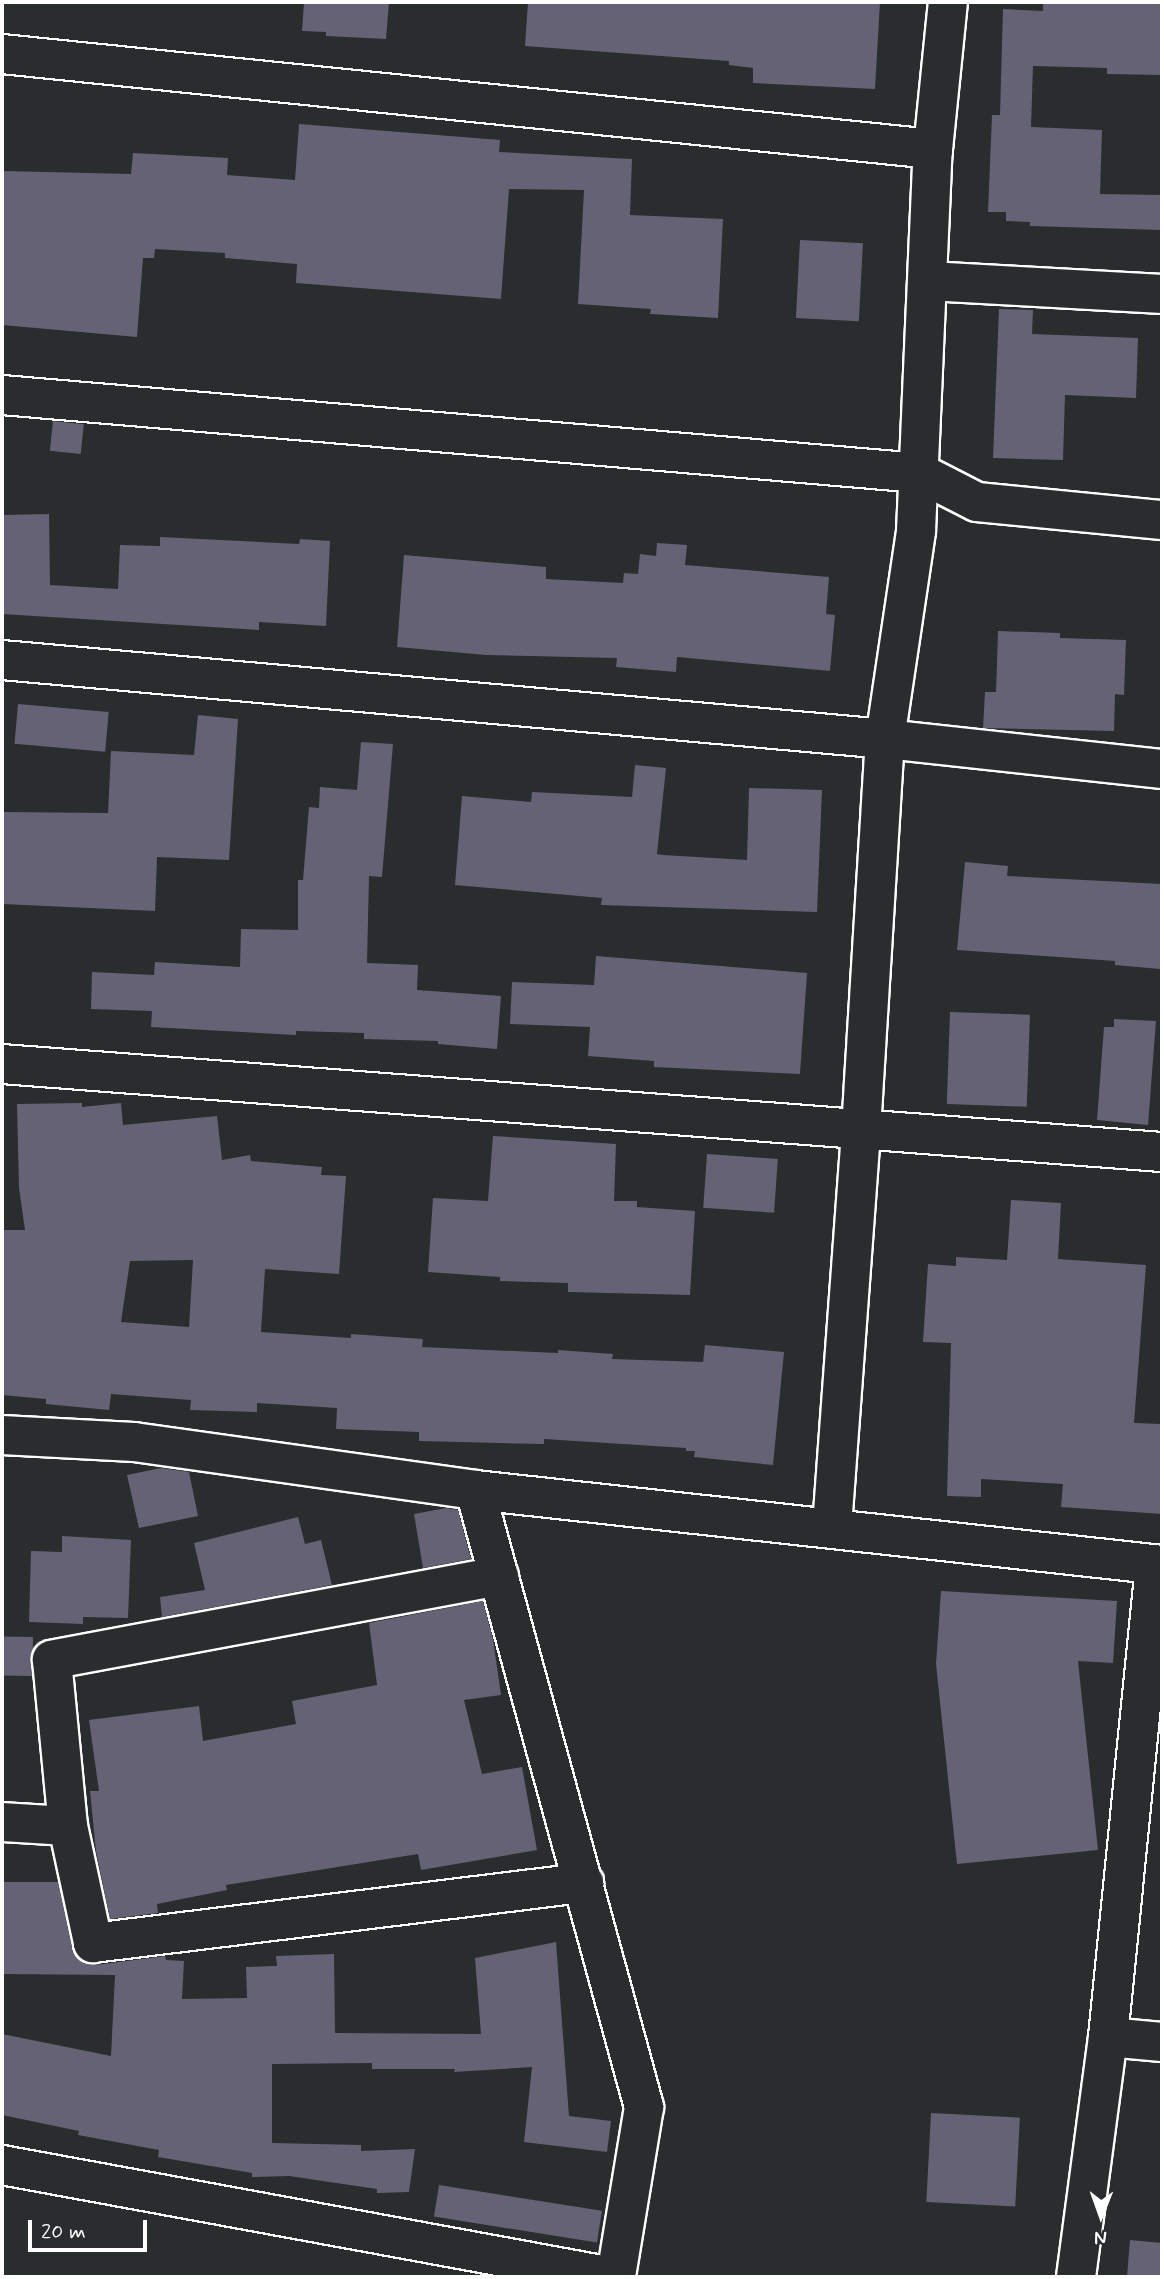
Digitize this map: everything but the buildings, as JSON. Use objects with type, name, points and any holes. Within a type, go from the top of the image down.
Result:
[{"type":"street","points":[[832,1527],[861,1130],[885,739],[916,531],[933,149],[948,2]]},
{"type":"street","points":[[2,54],[933,149]]},
{"type":"street","points":[[929,281],[1162,294]]},
{"type":"street","points":[[2,395],[920,473],[977,502],[1162,520]]},
{"type":"street","points":[[2,660],[885,739],[1162,769]]},
{"type":"street","points":[[2,1064],[1162,1152]]},
{"type":"street","points":[[2,1435],[134,1442],[475,1490],[1159,1564],[1108,2037],[1076,2277]]},
{"type":"street","points":[[2,2165],[614,2277],[644,2108],[475,1490]]},
{"type":"street","points":[[499,1576],[52,1661],[68,1826],[93,1943],[584,1884]]},
{"type":"street","points":[[2,1822],[68,1826]]},
{"type":"street","points":[[1108,2037],[1162,2042]]}]
